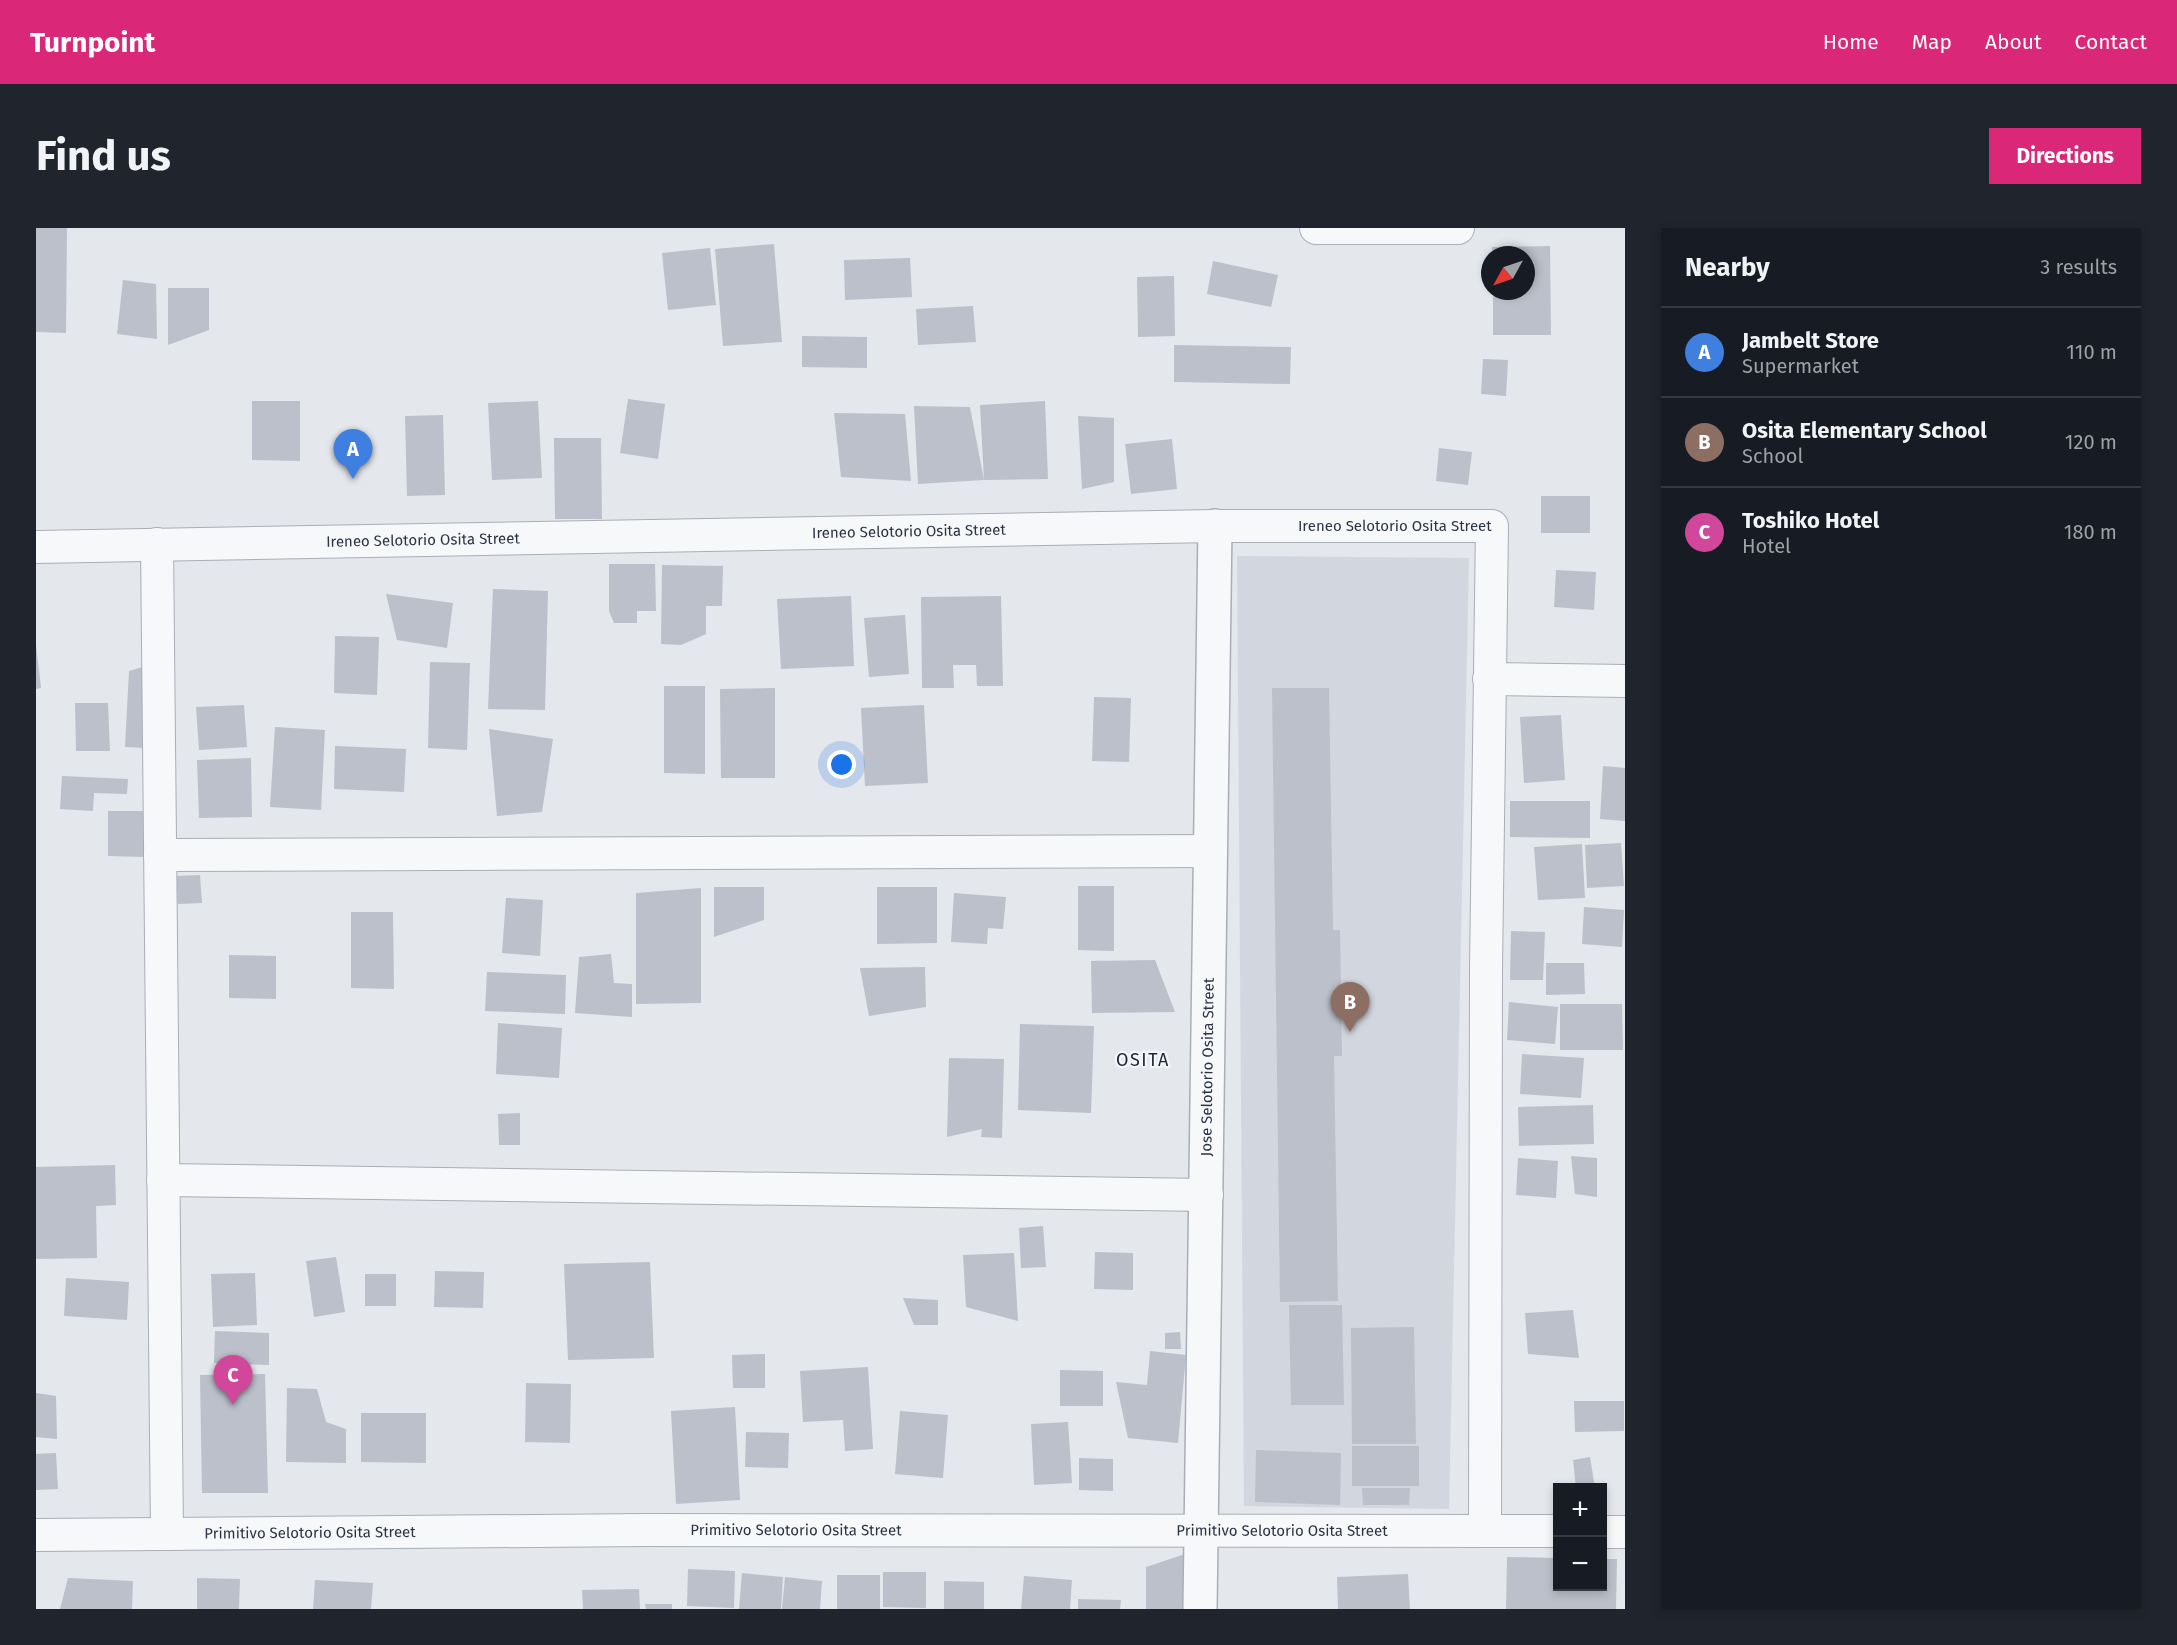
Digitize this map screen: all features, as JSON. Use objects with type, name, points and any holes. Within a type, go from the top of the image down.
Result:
[{"type":"street","points":[[1316,228],[1458,228]]},
{"type":"street","name":"Ireneo Selotorio Osita Street","points":[[36,547],[1215,526],[1492,526],[1489,679]]},
{"type":"street","name":"Jose Selotorio Osita Street","points":[[1200,1609],[1203,1533],[1215,526]]},
{"type":"street","points":[[157,544],[167,1534]]},
{"type":"street","points":[[1485,1531],[1489,679],[1625,681]]},
{"type":"street","points":[[160,855],[1211,851]]},
{"type":"street","points":[[163,1180],[1207,1195]]},
{"type":"street","name":"Primitivo Selotorio Osita Street","points":[[36,1534],[646,1530],[1203,1533],[1553,1531]]},
{"type":"street","points":[[1607,1532],[1625,1532]]},
{"type":"shaded area","points":[[1237,556],[1469,558],[1449,1509],[1244,1506]]},
{"type":"building","points":[[36,228],[67,228],[66,333],[36,332]]},
{"type":"building","points":[[774,244],[782,342],[723,346],[715,249]]},
{"type":"building","points":[[1535,246],[1550,246],[1551,335],[1493,335],[1493,300],[1535,300]]},
{"type":"building","points":[[710,248],[716,305],[668,310],[662,253]]},
{"type":"building","points":[[910,258],[912,297],[845,300],[844,260]]},
{"type":"building","points":[[1213,261],[1278,275],[1271,307],[1207,294]]},
{"type":"building","points":[[1174,276],[1175,336],[1138,337],[1137,277]]},
{"type":"building","points":[[123,280],[156,284],[157,339],[117,334]]},
{"type":"building","points":[[168,288],[209,288],[209,330],[168,345]]},
{"type":"building","points":[[973,306],[976,342],[918,345],[916,309]]},
{"type":"building","points":[[802,336],[867,337],[867,368],[802,367]]},
{"type":"building","points":[[1174,345],[1291,347],[1290,384],[1174,382]]},
{"type":"building","points":[[1483,359],[1508,360],[1506,396],[1481,394]]},
{"type":"building","points":[[628,399],[665,404],[658,459],[620,453]]},
{"type":"building","points":[[252,401],[300,401],[300,461],[252,460]]},
{"type":"building","points":[[538,401],[542,478],[492,480],[488,403]]},
{"type":"building","points":[[1045,401],[1048,479],[984,480],[980,405]]},
{"type":"building","points":[[914,406],[970,407],[984,480],[918,484]]},
{"type":"building","points":[[834,413],[905,414],[911,481],[841,477]]},
{"type":"building","points":[[443,415],[445,495],[407,496],[405,416]]},
{"type":"building","points":[[1078,416],[1114,418],[1114,482],[1082,489]]},
{"type":"building","points":[[554,438],[601,438],[602,519],[555,519]]},
{"type":"building","points":[[1172,439],[1177,489],[1131,494],[1125,444]]},
{"type":"building","points":[[1439,448],[1472,452],[1468,485],[1436,481]]},
{"type":"building","points":[[1541,496],[1590,496],[1590,533],[1541,533]]},
{"type":"building","points":[[609,564],[655,564],[656,611],[637,611],[637,623],[614,623],[609,611]]},
{"type":"building","points":[[662,565],[723,566],[722,606],[706,606],[706,634],[681,645],[661,644]]},
{"type":"building","points":[[1556,570],[1596,572],[1594,610],[1554,607]]},
{"type":"building","points":[[493,589],[548,591],[545,710],[488,709]]},
{"type":"building","points":[[386,594],[453,603],[447,648],[397,640]]},
{"type":"building","points":[[851,596],[854,666],[781,669],[777,599]]},
{"type":"building","points":[[1001,596],[1003,686],[977,686],[976,665],[953,665],[954,688],[922,688],[921,597]]},
{"type":"building","points":[[905,615],[909,674],[869,677],[864,618]]},
{"type":"building","points":[[335,636],[379,637],[377,695],[334,693]]},
{"type":"building","points":[[36,645],[41,688],[36,689]]},
{"type":"building","points":[[430,662],[470,663],[467,750],[428,748]]},
{"type":"building","points":[[149,665],[146,748],[125,747],[129,671]]},
{"type":"building","points":[[664,686],[705,686],[705,774],[664,773]]},
{"type":"building","points":[[775,688],[775,778],[721,778],[720,689]]},
{"type":"building","points":[[1272,688],[1329,688],[1333,930],[1340,930],[1342,1056],[1334,1056],[1338,1301],[1280,1302]]},
{"type":"building","points":[[1094,697],[1131,698],[1129,762],[1092,761]]},
{"type":"building","points":[[75,703],[108,703],[110,751],[76,751]]},
{"type":"building","points":[[244,705],[247,747],[199,750],[196,707]]},
{"type":"building","points":[[924,705],[928,783],[865,786],[861,708]]},
{"type":"building","points":[[1561,715],[1565,780],[1524,783],[1520,717]]},
{"type":"building","points":[[275,727],[325,730],[321,810],[270,807]]},
{"type":"building","points":[[489,729],[553,739],[542,812],[497,816]]},
{"type":"building","points":[[335,746],[406,749],[404,792],[334,789]]},
{"type":"building","points":[[251,758],[252,817],[199,818],[197,760]]},
{"type":"building","points":[[1603,766],[1625,768],[1625,821],[1600,819]]},
{"type":"building","points":[[62,776],[128,779],[127,794],[94,793],[93,811],[60,809]]},
{"type":"building","points":[[1510,801],[1590,801],[1590,838],[1510,837]]},
{"type":"building","points":[[108,811],[144,811],[144,857],[108,856]]},
{"type":"building","points":[[1621,843],[1624,886],[1587,888],[1585,845]]},
{"type":"building","points":[[1582,844],[1585,898],[1538,900],[1534,847]]},
{"type":"building","points":[[200,875],[202,903],[178,904],[176,876]]},
{"type":"building","points":[[1078,886],[1114,886],[1114,951],[1078,950]]},
{"type":"building","points":[[714,887],[764,887],[764,920],[714,937]]},
{"type":"building","points":[[877,887],[937,887],[937,943],[877,944]]},
{"type":"building","points":[[701,888],[701,1003],[636,1004],[636,893]]},
{"type":"building","points":[[954,893],[1006,897],[1003,929],[988,928],[987,944],[951,942]]},
{"type":"building","points":[[506,898],[543,900],[540,956],[502,953]]},
{"type":"building","points":[[1584,907],[1624,910],[1622,947],[1582,944]]},
{"type":"building","points":[[351,912],[393,912],[394,989],[351,988]]},
{"type":"building","points":[[1511,931],[1545,932],[1543,980],[1510,980]]},
{"type":"building","points":[[611,954],[614,983],[632,984],[632,1017],[575,1013],[579,957]]},
{"type":"building","points":[[229,955],[276,956],[276,999],[229,998]]},
{"type":"building","points":[[1155,960],[1175,1012],[1092,1013],[1091,961]]},
{"type":"building","points":[[1546,963],[1584,963],[1585,994],[1546,995]]},
{"type":"building","points":[[925,967],[926,1007],[869,1016],[860,968]]},
{"type":"building","points":[[487,972],[566,975],[565,1014],[485,1011]]},
{"type":"building","points":[[1509,1002],[1558,1007],[1555,1044],[1507,1040]]},
{"type":"building","points":[[1560,1004],[1622,1004],[1623,1050],[1560,1050]]},
{"type":"building","points":[[498,1023],[562,1028],[559,1078],[496,1074]]},
{"type":"building","points":[[1020,1024],[1094,1026],[1091,1113],[1018,1110]]},
{"type":"building","points":[[1522,1054],[1584,1058],[1581,1098],[1520,1094]]},
{"type":"building","points":[[949,1058],[1004,1059],[1002,1138],[981,1137],[982,1129],[947,1137]]},
{"type":"building","points":[[1593,1105],[1594,1144],[1519,1146],[1518,1107]]},
{"type":"building","points":[[520,1113],[520,1145],[499,1145],[498,1114]]},
{"type":"building","points":[[1571,1156],[1597,1158],[1597,1197],[1575,1194]]},
{"type":"building","points":[[1518,1158],[1558,1161],[1556,1198],[1516,1195]]},
{"type":"building","points":[[115,1165],[116,1205],[96,1206],[97,1258],[36,1259],[36,1167]]},
{"type":"building","points":[[1043,1226],[1046,1267],[1021,1268],[1019,1228]]},
{"type":"building","points":[[1095,1252],[1133,1253],[1133,1290],[1094,1289]]},
{"type":"building","points":[[1014,1253],[1018,1321],[966,1307],[963,1255]]},
{"type":"building","points":[[336,1257],[345,1312],[314,1317],[306,1261]]},
{"type":"building","points":[[650,1262],[654,1358],[568,1360],[564,1264]]},
{"type":"building","points":[[435,1271],[484,1272],[483,1308],[434,1307]]},
{"type":"building","points":[[255,1273],[257,1325],[213,1327],[211,1274]]},
{"type":"building","points":[[365,1274],[396,1274],[396,1306],[365,1306]]},
{"type":"building","points":[[66,1278],[129,1282],[127,1320],[64,1316]]},
{"type":"building","points":[[903,1298],[938,1300],[938,1325],[914,1325]]},
{"type":"building","points":[[1289,1305],[1342,1305],[1344,1405],[1291,1405]]},
{"type":"building","points":[[1573,1310],[1579,1358],[1528,1354],[1525,1313]]},
{"type":"building","points":[[1414,1327],[1416,1444],[1352,1444],[1351,1328]]},
{"type":"building","points":[[215,1331],[269,1333],[269,1365],[214,1363]]},
{"type":"building","points":[[1180,1332],[1181,1349],[1165,1349],[1165,1333]]},
{"type":"building","points":[[1150,1351],[1186,1355],[1178,1443],[1128,1438],[1116,1382],[1147,1385]]},
{"type":"building","points":[[765,1354],[765,1388],[733,1388],[732,1355]]},
{"type":"building","points":[[868,1367],[873,1449],[845,1451],[843,1420],[803,1422],[800,1371]]},
{"type":"building","points":[[1060,1370],[1103,1371],[1103,1406],[1060,1406]]},
{"type":"building","points":[[265,1374],[268,1493],[202,1493],[200,1375]]},
{"type":"building","points":[[526,1383],[571,1384],[570,1443],[525,1442]]},
{"type":"building","points":[[287,1388],[317,1389],[326,1422],[346,1429],[346,1463],[286,1462]]},
{"type":"building","points":[[36,1393],[56,1396],[57,1439],[36,1437]]},
{"type":"building","points":[[1574,1401],[1624,1401],[1624,1431],[1575,1432]]},
{"type":"building","points":[[735,1407],[740,1500],[676,1504],[671,1411]]},
{"type":"building","points":[[900,1411],[948,1415],[943,1478],[895,1474]]},
{"type":"building","points":[[361,1413],[426,1413],[426,1463],[361,1462]]},
{"type":"building","points":[[1068,1422],[1072,1483],[1034,1485],[1031,1424]]},
{"type":"building","points":[[746,1432],[789,1433],[788,1468],[745,1467]]},
{"type":"building","points":[[1352,1446],[1419,1446],[1419,1486],[1352,1486]]},
{"type":"building","points":[[1256,1450],[1341,1453],[1340,1505],[1255,1502]]},
{"type":"building","points":[[56,1453],[58,1489],[36,1490],[36,1454]]},
{"type":"building","points":[[1590,1457],[1594,1483],[1575,1483],[1573,1460]]},
{"type":"building","points":[[1079,1458],[1113,1459],[1113,1491],[1079,1490]]},
{"type":"building","points":[[1362,1488],[1410,1488],[1409,1505],[1363,1505]]},
{"type":"building","points":[[1185,1554],[1184,1609],[1146,1609],[1146,1567]]},
{"type":"building","points":[[1507,1557],[1553,1558],[1553,1591],[1607,1591],[1607,1559],[1617,1559],[1616,1609],[1506,1609]]},
{"type":"building","points":[[688,1569],[735,1571],[734,1608],[687,1606]]},
{"type":"building","points":[[883,1572],[926,1572],[926,1608],[883,1607]]},
{"type":"building","points":[[742,1573],[783,1577],[781,1609],[739,1609]]},
{"type":"building","points":[[1408,1574],[1410,1609],[1338,1609],[1337,1577]]},
{"type":"building","points":[[837,1575],[880,1575],[880,1609],[837,1609]]},
{"type":"building","points":[[1024,1576],[1072,1580],[1070,1609],[1021,1609]]},
{"type":"building","points":[[785,1577],[822,1581],[820,1609],[782,1609]]},
{"type":"building","points":[[68,1578],[133,1581],[132,1609],[60,1609]]},
{"type":"building","points":[[197,1578],[240,1579],[239,1609],[197,1609]]},
{"type":"building","points":[[315,1580],[373,1583],[371,1609],[313,1609]]},
{"type":"building","points":[[944,1581],[984,1582],[984,1609],[944,1609]]},
{"type":"building","points":[[639,1589],[640,1609],[583,1609],[582,1590]]},
{"type":"building","points":[[1078,1599],[1121,1600],[1120,1609],[1078,1609]]},
{"type":"building","points":[[645,1604],[672,1604],[672,1609],[646,1609]]},
{"type":"place","name":"Jambelt Store","points":[[353,479]]},
{"type":"place","name":"Osita Elementary School","points":[[1350,1032]]},
{"type":"place","name":"Toshiko Hotel","points":[[233,1405]]},
{"type":"district","name":"OSITA","points":[[1143,1060]]}]
